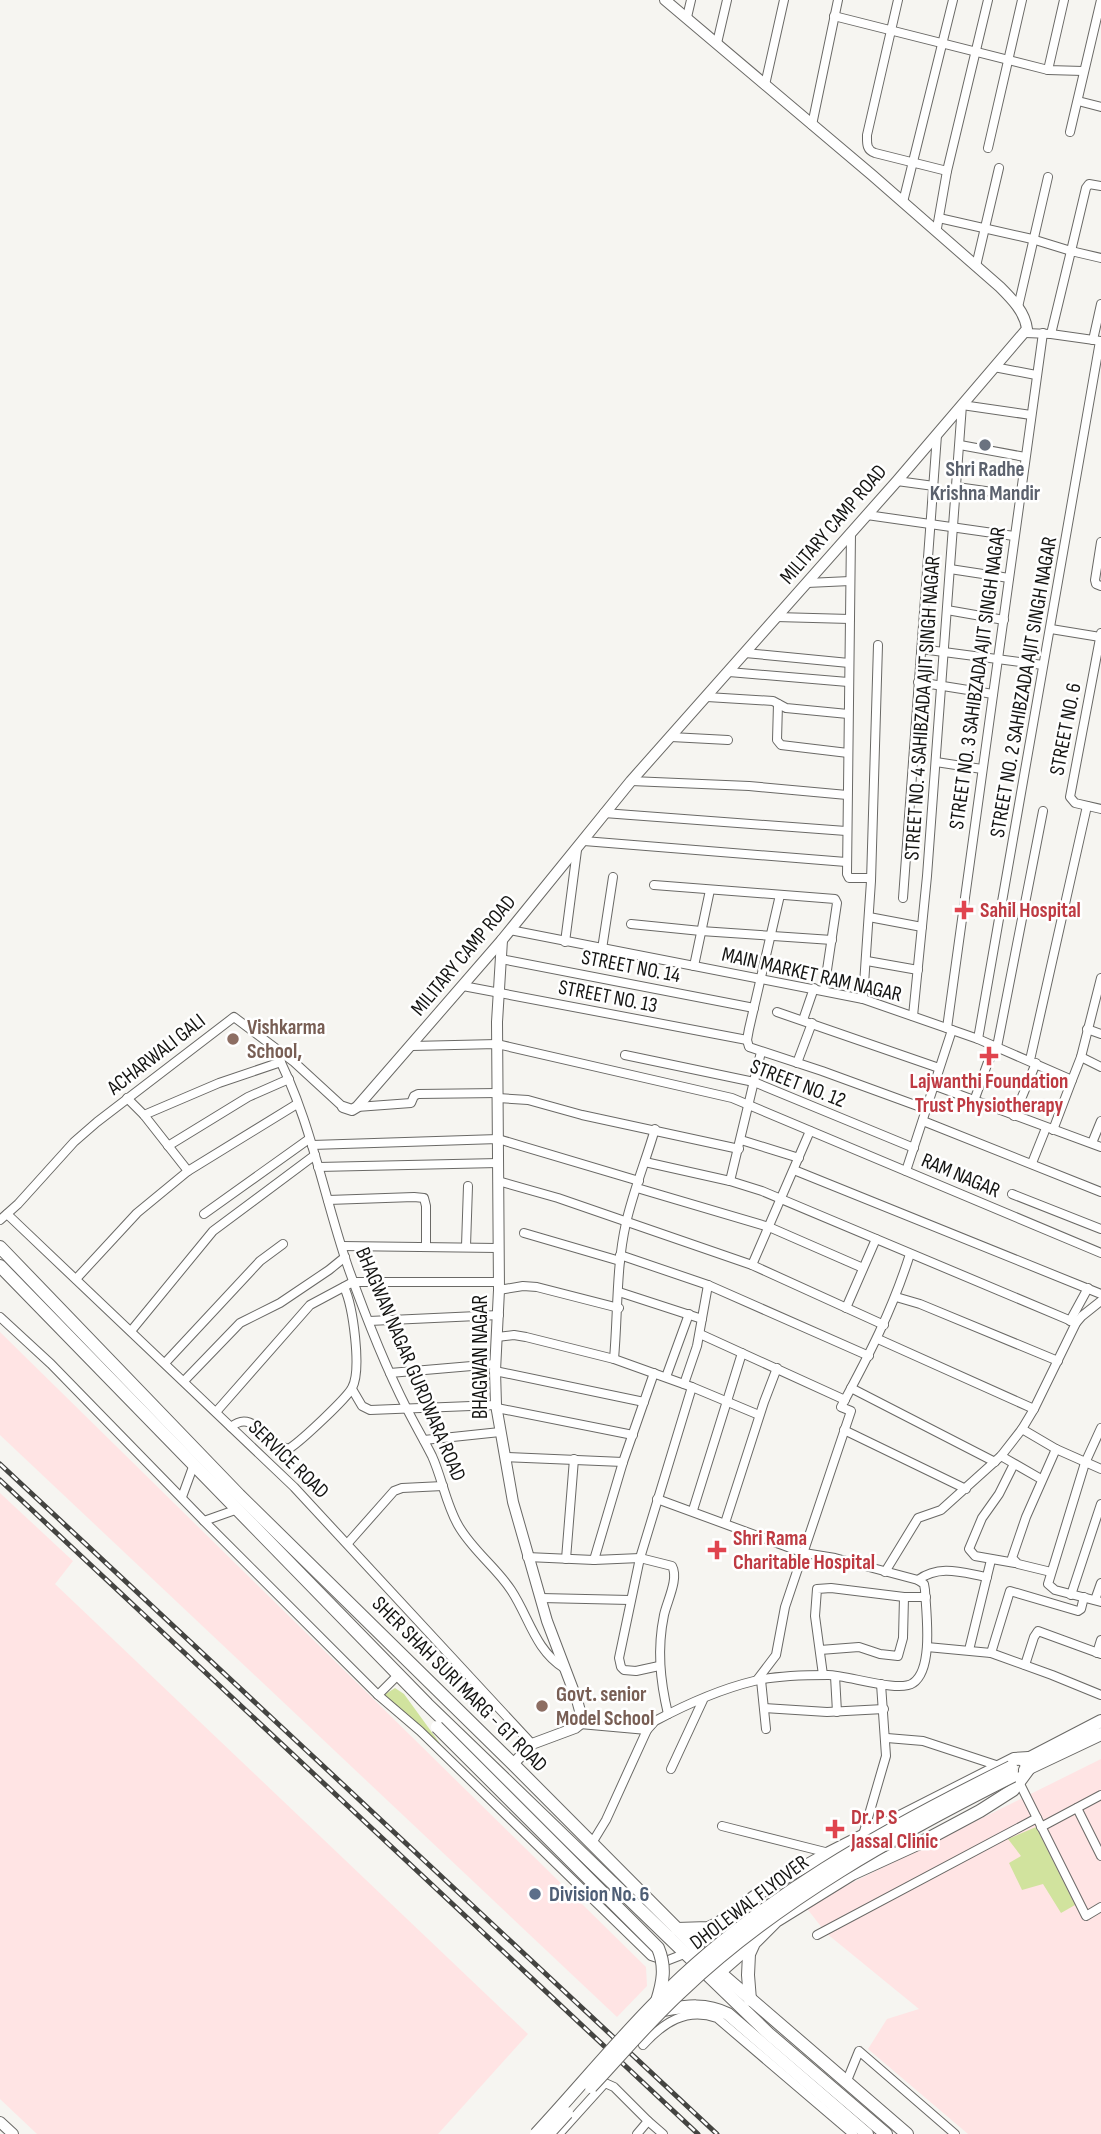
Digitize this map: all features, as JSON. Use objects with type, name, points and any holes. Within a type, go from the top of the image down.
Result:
[{"type":"main road","name":"SHER SHAH SURI MARG - GT ROAD","points":[[0,1247],[239,1495],[677,1929],[689,1950]]},
{"type":"main road","name":"SHER SHAH SURI MARG - GT ROAD","points":[[0,1266],[427,1704],[689,1950],[769,2034],[886,2134]]},
{"type":"main road","points":[[427,1704],[437,1727],[658,1948],[663,1959],[660,2005],[708,2006],[728,2014],[867,2134]]},
{"type":"main road","points":[[1030,1763],[1101,1721]]},
{"type":"main road","points":[[1030,1763],[1101,1734]]},
{"type":"main road","name":"DHOLEWAL FLYOVER","points":[[537,2134],[660,2005],[744,1925],[839,1859],[920,1812],[1030,1763]]},
{"type":"main road","points":[[689,1950],[719,1923],[765,1889],[829,1853],[863,1835],[1010,1773],[1013,1790],[922,1842],[852,1874],[807,1900],[776,1921],[715,1976]]},
{"type":"main road","points":[[677,1929],[708,1928],[719,1923]]},
{"type":"main road","points":[[750,2000],[749,1954],[754,1943]]},
{"type":"main road","name":"SHER SHAH SURI MARG - GT ROAD","points":[[715,1976],[750,2000],[907,2134]]},
{"type":"main road","name":"DHOLEWAL FLYOVER","points":[[548,2134],[660,2005]]},
{"type":"street","points":[[665,0],[1000,287],[1018,307],[1026,324],[1025,333],[1047,333],[1098,341]]},
{"type":"street","points":[[687,18],[691,0]]},
{"type":"street","points":[[717,43],[727,0]]},
{"type":"street","points":[[765,85],[784,0]]},
{"type":"street","points":[[811,125],[838,0]]},
{"type":"street","points":[[898,0],[867,146],[872,153],[947,171]]},
{"type":"street","points":[[903,202],[953,0]]},
{"type":"street","points":[[937,228],[947,171],[988,0]]},
{"type":"street","points":[[988,148],[1022,0]]},
{"type":"street","points":[[1048,70],[1064,0]]},
{"type":"street","points":[[1070,132],[1101,0]]},
{"type":"street","points":[[834,16],[1048,70],[1083,71]]},
{"type":"street","points":[[1077,100],[1101,107]]},
{"type":"street","points":[[976,266],[999,168]]},
{"type":"street","points":[[1018,307],[1048,177]]},
{"type":"street","name":"STREET NO. 3 SAHIBZADA AJIT SINGH NAGAR","points":[[950,1029],[982,769],[1036,374],[1072,251],[1086,188],[1089,184],[1101,186]]},
{"type":"street","points":[[939,218],[1101,258]]},
{"type":"street","name":"STREET NO. 2 SAHIBZADA AJIT SINGH NAGAR","points":[[978,1039],[1051,629],[1098,341],[1101,304]]},
{"type":"street","name":"MILITARY CAMP ROAD","points":[[357,1107],[502,940],[631,781],[1025,333]]},
{"type":"street","points":[[994,368],[1036,374]]},
{"type":"street","points":[[962,403],[1031,415]]},
{"type":"street","name":"STREET NO. 4 SAHIBZADA AJIT SINGH NAGAR","points":[[913,1016],[936,762],[962,403]]},
{"type":"street","points":[[902,898],[937,432]]},
{"type":"street","points":[[960,445],[1025,457]]},
{"type":"street","points":[[897,481],[934,486]]},
{"type":"street","points":[[957,487],[1021,496]]},
{"type":"street","points":[[867,515],[1014,536]]},
{"type":"street","points":[[851,533],[846,862],[848,877],[871,878]]},
{"type":"street","points":[[1101,542],[1095,580],[1096,584],[1101,586]]},
{"type":"street","points":[[950,569],[1009,579]]},
{"type":"street","points":[[807,583],[850,581]]},
{"type":"street","points":[[947,610],[1004,620]]},
{"type":"street","points":[[776,617],[850,619]]},
{"type":"street","points":[[1051,629],[1100,635]]},
{"type":"street","name":"STREET NO. 6","points":[[1087,806],[1075,803],[1070,797],[1100,635]]},
{"type":"street","points":[[863,999],[871,878],[878,645]]},
{"type":"street","points":[[921,649],[1043,665]]},
{"type":"street","points":[[745,653],[849,663]]},
{"type":"street","points":[[729,672],[848,682]]},
{"type":"street","points":[[918,682],[993,694]]},
{"type":"street","points":[[707,697],[773,701],[786,708],[848,714]]},
{"type":"street","points":[[778,704],[777,740],[781,745],[848,753]]},
{"type":"street","points":[[671,737],[729,740]]},
{"type":"street","points":[[936,762],[982,769]]},
{"type":"street","points":[[631,781],[749,786],[847,795]]},
{"type":"street","points":[[1014,1116],[1033,1062],[1087,806],[1101,809]]},
{"type":"street","points":[[974,1101],[988,1062],[997,1047],[1024,900],[1044,811]]},
{"type":"street","points":[[604,813],[846,831]]},
{"type":"street","points":[[565,942],[580,845],[846,862]]},
{"type":"street","points":[[602,949],[613,877]]},
{"type":"street","points":[[654,885],[835,899],[837,903],[832,940],[797,1063]]},
{"type":"street","points":[[694,966],[710,890]]},
{"type":"street","points":[[780,895],[747,1040],[749,1047],[926,1109]]},
{"type":"street","points":[[869,917],[922,927]]},
{"type":"street","points":[[631,924],[832,940]]},
{"type":"street","name":"MAIN MARKET RAM NAGAR","points":[[510,930],[863,999],[978,1039],[1072,1080]]},
{"type":"street","name":"BHAGWAN NAGAR","points":[[502,940],[497,1044],[497,1406],[510,1488],[527,1557],[577,1700],[580,1724]]},
{"type":"street","name":"STREET NO. 14","points":[[501,959],[754,1008]]},
{"type":"street","points":[[867,961],[918,971]]},
{"type":"street","points":[[1032,1163],[1081,1057],[1101,978]]},
{"type":"street","name":"STREET NO. 13","points":[[463,986],[747,1040]]},
{"type":"street","points":[[777,1013],[808,1021],[939,1068]]},
{"type":"street","name":"ACHARWALI GALI","points":[[4,1217],[74,1142],[234,1017],[294,1062],[343,1107]]},
{"type":"street","name":"RAM NAGAR","points":[[950,1029],[906,1171],[1101,1253]]},
{"type":"street","points":[[1087,1029],[1101,1034]]},
{"type":"street","points":[[412,1046],[497,1044],[691,1088],[749,1105],[906,1171]]},
{"type":"street","name":"BHAGWAN NAGAR GURDWARA ROAD","points":[[273,1046],[289,1079],[345,1256],[369,1321],[390,1373],[424,1440],[459,1527],[505,1582],[545,1652],[564,1668]]},
{"type":"street","points":[[730,1181],[761,1052]]},
{"type":"street","name":"STREET NO. 12","points":[[625,1055],[754,1082],[914,1148]]},
{"type":"street","points":[[1081,1057],[1101,1067]]},
{"type":"street","points":[[144,1115],[219,1083],[281,1062]]},
{"type":"street","points":[[168,1146],[248,1097],[289,1079]]},
{"type":"street","points":[[933,1085],[1101,1147]]},
{"type":"street","points":[[343,1107],[352,1110],[357,1107],[411,1103],[418,1094],[498,1095],[582,1115],[740,1144],[799,1158]]},
{"type":"street","points":[[127,1098],[144,1115],[188,1171]]},
{"type":"street","points":[[76,1279],[137,1213],[188,1171],[297,1104]]},
{"type":"street","points":[[923,1121],[1101,1192]]},
{"type":"street","points":[[1092,1143],[1101,1121]]},
{"type":"street","points":[[614,1359],[620,1258],[626,1221],[655,1129]]},
{"type":"street","points":[[752,1265],[810,1131]]},
{"type":"street","points":[[204,1214],[310,1142],[498,1139],[769,1227],[863,1268]]},
{"type":"street","points":[[131,1332],[213,1231],[315,1155]]},
{"type":"street","points":[[645,1162],[730,1181],[782,1199],[1073,1322]]},
{"type":"street","points":[[318,1167],[498,1163]]},
{"type":"street","points":[[794,1170],[1101,1294]]},
{"type":"street","points":[[498,1181],[558,1198],[752,1265],[884,1325]]},
{"type":"street","points":[[466,1247],[468,1186]]},
{"type":"street","points":[[1012,1194],[1096,1228]]},
{"type":"street","points":[[328,1200],[414,1196],[424,1198],[426,1246]]},
{"type":"street","name":"SERVICE ROAD","points":[[4,1217],[76,1279],[294,1487],[532,1744]]},
{"type":"street","points":[[524,1233],[708,1285],[869,1356]]},
{"type":"street","points":[[846,1308],[876,1239]]},
{"type":"street","points":[[165,1363],[260,1261],[283,1244]]},
{"type":"street","points":[[342,1246],[498,1248]]},
{"type":"street","points":[[766,1729],[759,1680],[776,1655],[785,1606],[851,1411],[841,1407],[878,1339],[910,1254]]},
{"type":"street","points":[[184,1381],[240,1323],[280,1303],[345,1256]]},
{"type":"street","points":[[216,1412],[310,1305],[354,1282],[537,1287],[619,1308]]},
{"type":"street","points":[[659,1666],[629,1671],[624,1670],[619,1663],[630,1600],[688,1385],[708,1285]]},
{"type":"street","points":[[231,1427],[238,1421],[246,1421],[277,1446],[290,1448],[352,1389],[356,1367],[353,1316],[344,1287]]},
{"type":"street","points":[[885,1572],[918,1518],[942,1510],[998,1459],[1023,1429],[1058,1360],[1088,1288]]},
{"type":"street","points":[[619,1292],[702,1319]]},
{"type":"street","points":[[896,1297],[920,1304],[1058,1360]]},
{"type":"street","points":[[1073,1322],[1101,1301]]},
{"type":"street","points":[[666,1377],[688,1314]]},
{"type":"street","points":[[369,1321],[499,1315]]},
{"type":"street","points":[[0,1317],[51,1364],[378,1695],[420,1731],[651,1956],[666,1961],[689,1950]]},
{"type":"street","points":[[700,1334],[845,1400]]},
{"type":"street","points":[[497,1337],[526,1337],[614,1359],[688,1385],[760,1415]]},
{"type":"street","points":[[878,1339],[1034,1409]]},
{"type":"street","points":[[693,1510],[742,1353]]},
{"type":"street","points":[[390,1373],[495,1368],[644,1402]]},
{"type":"street","points":[[725,1523],[777,1368]]},
{"type":"street","points":[[594,1560],[623,1462],[654,1373]]},
{"type":"street","points":[[851,1388],[1041,1479]]},
{"type":"street","points":[[352,1389],[366,1409],[497,1406],[633,1435]]},
{"type":"street","points":[[1101,1428],[1086,1463],[1051,1572],[1049,1586],[1098,1601],[1101,1583]]},
{"type":"street","points":[[1023,1429],[1056,1449],[1101,1469]]},
{"type":"street","points":[[844,1430],[966,1489]]},
{"type":"street","points":[[424,1440],[500,1432]]},
{"type":"street","points":[[1015,1563],[1012,1554],[1041,1479],[1056,1449]]},
{"type":"street","points":[[505,1457],[623,1462]]},
{"type":"street","points":[[566,1559],[574,1459]]},
{"type":"street","points":[[182,1497],[194,1464]]},
{"type":"street","points":[[1014,1464],[999,1494],[982,1518],[969,1547],[971,1554],[1051,1572]]},
{"type":"street","points":[[348,1543],[394,1491],[402,1488],[443,1486]]},
{"type":"street","points":[[592,1843],[606,1820],[647,1730],[655,1721],[759,1680],[835,1675],[905,1686],[913,1683],[922,1668],[927,1647],[926,1597],[924,1584],[918,1580],[835,1558],[804,1553],[657,1499]]},
{"type":"street","points":[[1072,1595],[1101,1504]]},
{"type":"street","points":[[204,1521],[238,1509]]},
{"type":"street","points":[[527,1557],[640,1559],[667,1564],[675,1571],[664,1615],[659,1666],[668,1714]]},
{"type":"street","points":[[969,1650],[991,1560]]},
{"type":"street","points":[[918,1580],[930,1572],[942,1570],[987,1577]]},
{"type":"street","points":[[823,1675],[815,1616],[817,1589],[926,1597]]},
{"type":"street","points":[[991,1653],[1010,1591],[1075,1611],[1081,1609],[1084,1597]]},
{"type":"street","points":[[820,1650],[859,1647],[886,1656],[898,1656],[903,1638],[904,1597]]},
{"type":"street","points":[[541,1598],[630,1600]]},
{"type":"street","points":[[1026,1665],[1038,1631],[1099,1654],[1101,1640]]},
{"type":"street","points":[[927,1647],[991,1653],[1101,1695]]},
{"type":"street","points":[[378,1695],[399,1674]]},
{"type":"street","points":[[835,1675],[837,1712]]},
{"type":"street","points":[[863,1835],[885,1763],[887,1738],[881,1684]]},
{"type":"street","points":[[671,1769],[703,1700]]},
{"type":"street","points":[[764,1708],[837,1712],[884,1709]]},
{"type":"street","points":[[513,1764],[532,1744],[580,1724],[647,1730]]},
{"type":"street","points":[[887,1738],[923,1741],[1010,1773],[1039,1823],[1086,1916],[1101,1907]]},
{"type":"street","points":[[817,1935],[1039,1823],[1101,1795]]},
{"type":"street","points":[[1077,1808],[1101,1856]]},
{"type":"street","points":[[722,1826],[829,1853]]},
{"type":"street","points":[[643,2045],[656,2031],[678,2018],[701,2014],[717,2018],[853,2134]]},
{"type":"street","points":[[846,2083],[859,2051],[954,2134]]},
{"type":"street","points":[[559,2134],[605,2083],[614,2087],[663,2134]]},
{"type":"street","points":[[637,2134],[648,2121]]},
{"type":"street","points":[[0,2122],[13,2134]]},
{"type":"shaded area","points":[[0,1332],[646,1967],[647,1986],[617,2017],[0,1435]]},
{"type":"shaded area","points":[[0,1493],[73,1561],[55,1584],[528,2034],[438,2134],[37,2134],[0,2099]]},
{"type":"shaded area","points":[[1101,1759],[1101,2134],[968,2134],[868,2049],[887,2019],[919,2009],[826,1933],[805,1906]]},
{"type":"green space","points":[[395,1688],[404,1694],[444,1749],[387,1703],[384,1695]]},
{"type":"green space","points":[[1036,1827],[1075,1905],[1061,1913],[1043,1884],[1022,1890],[1009,1863],[1021,1856],[1008,1839]]},
{"type":"railway","points":[[0,1464],[717,2134]]},
{"type":"railway","points":[[0,1480],[698,2134]]},
{"type":"place","name":"Shri Radhe Krishna Mandir","points":[[985,445]]},
{"type":"place","name":"Sahil Hospital","points":[[964,910]]},
{"type":"place","name":"Vishkarma School,","points":[[233,1039]]},
{"type":"place","name":"Lajwanthi Foundation Trust Physiotherapy","points":[[989,1056]]},
{"type":"place","name":"Shri Rama Charitable Hospital","points":[[717,1550]]},
{"type":"place","name":"Govt. senior Model School","points":[[542,1706]]},
{"type":"place","name":"Dr. P S Jassal Clinic","points":[[835,1829]]},
{"type":"place","name":"Division No. 6","points":[[535,1894]]}]
